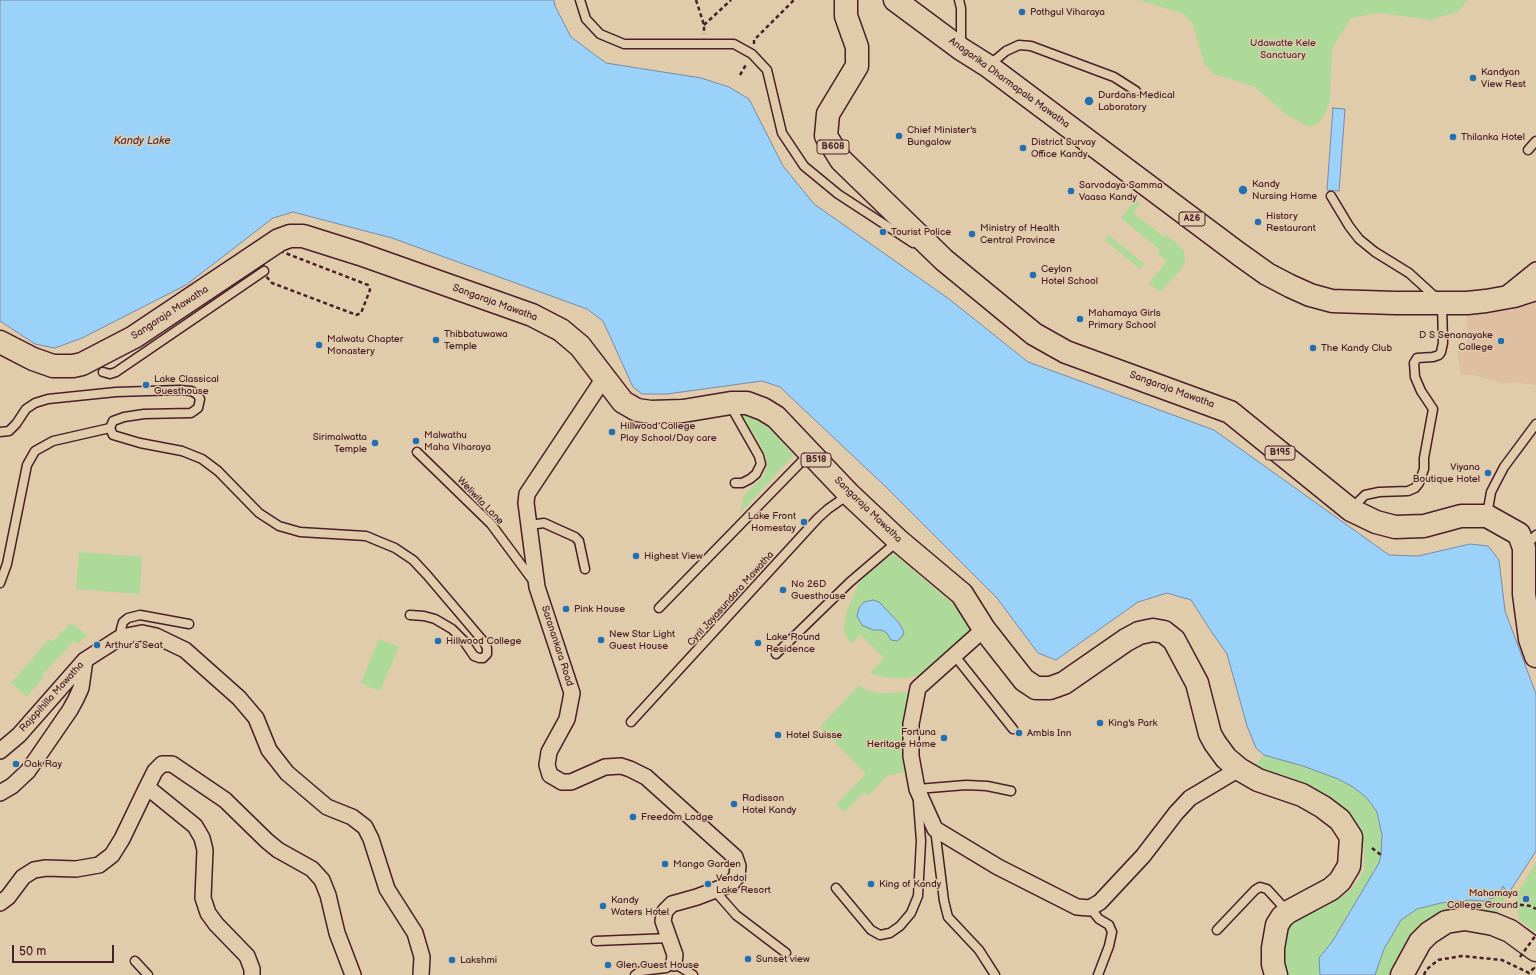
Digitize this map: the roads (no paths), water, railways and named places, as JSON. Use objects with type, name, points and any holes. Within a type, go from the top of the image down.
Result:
[{"type":"main road","name":"B608","points":[[846,0],[846,16],[857,47],[857,66],[828,114],[826,136],[841,160],[944,260]]},
{"type":"main road","name":"Anagarika Dharmapala Mawatha","points":[[896,0],[961,49],[988,66],[1267,274],[1290,286],[1310,295],[1332,301],[1442,304],[1467,303],[1502,298],[1536,289]]},
{"type":"main road","name":"Sangaraja Mawatha","points":[[0,342],[33,359],[53,366],[96,366],[134,337],[279,240],[290,236],[303,236],[360,254],[532,315],[561,330],[580,346],[624,402],[637,410],[651,412],[683,411],[730,403],[747,403],[762,409],[776,417],[850,494],[899,541],[962,594],[984,629],[1024,680],[1036,688],[1050,688],[1064,683],[1138,633],[1153,630],[1164,632],[1174,640],[1197,683],[1210,734],[1226,758],[1258,780],[1302,795],[1323,807],[1340,820],[1351,837],[1349,866],[1340,881],[1323,893],[1288,912],[1277,925],[1273,948],[1273,964],[1276,975]]},
{"type":"main road","name":"Sangaraja Mawatha","points":[[944,260],[1034,334],[1066,352],[1230,412],[1351,510],[1376,522],[1395,527],[1424,526],[1460,516],[1487,516],[1519,534],[1530,542],[1524,594],[1530,639],[1536,656]]},
{"type":"main road","points":[[1402,975],[1420,942],[1446,922],[1465,919],[1493,924],[1510,931],[1530,958]]},
{"type":"street","points":[[1502,298],[1536,270]]},
{"type":"street","name":"Saranankara Road","points":[[604,378],[527,494],[526,503],[537,587],[572,693],[567,719],[549,752],[547,765],[550,775],[562,782],[571,782],[605,767],[621,766],[630,768],[646,777],[736,857],[738,866],[737,876],[730,884],[697,897],[672,904],[665,911],[663,922],[675,955],[674,963]]},
{"type":"street","points":[[984,629],[918,688],[911,724],[911,756],[917,789],[935,828],[998,867],[1077,907],[1090,908],[1100,902],[1143,856],[1176,813],[1190,798],[1239,768]]},
{"type":"street","name":"Rajapihilla Mawatha","points":[[0,751],[19,735],[86,660],[121,637],[142,633],[156,636],[186,650],[239,698],[256,718],[269,750],[287,773],[327,807],[352,818],[365,827],[371,839],[387,889],[415,933],[422,957],[421,975]]},
{"type":"street","points":[[0,793],[12,786],[28,771],[70,710],[81,688],[86,660]]},
{"type":"street","points":[[0,903],[8,897],[23,877],[34,870],[46,868],[76,869],[99,865],[112,855],[122,839],[155,771],[162,764],[172,764],[225,800],[267,841],[278,850],[312,869],[322,880],[328,895],[337,933],[353,975]]},
{"type":"street","points":[[147,787],[195,826],[202,838],[205,850],[203,898],[208,913],[216,924],[247,956],[252,969],[252,975]]},
{"type":"lane","name":"Sangaraja Mawatha","points":[[580,0],[586,19],[600,34],[624,44],[734,44],[752,54],[767,70],[782,133],[804,166],[838,194],[910,241],[944,260]]},
{"type":"lane","points":[[959,0],[961,49]]},
{"type":"lane","points":[[988,66],[1006,51],[1019,45],[1031,46],[1114,77],[1136,91]]},
{"type":"lane","points":[[1528,150],[1536,141]]},
{"type":"lane","points":[[1331,196],[1349,226],[1359,239],[1375,252],[1409,273],[1442,304],[1443,343],[1441,352],[1439,355],[1434,357],[1417,358],[1414,363],[1415,377],[1421,391],[1434,409],[1424,458],[1424,469],[1420,483],[1415,488],[1408,490],[1379,492],[1364,495],[1351,510]]},
{"type":"lane","points":[[96,366],[110,374],[116,372],[264,271]]},
{"type":"lane","points":[[0,432],[9,431],[16,424],[26,409],[35,403],[48,399],[116,392],[191,391],[200,399],[198,408],[191,413],[144,414],[124,417],[113,421],[110,428],[113,435],[119,438],[182,451],[202,459],[218,471],[259,513],[279,526],[300,532],[366,536],[395,548],[413,560],[427,575],[484,642],[487,648],[487,654],[483,658],[474,656],[463,640],[452,629],[435,619],[424,616],[410,615]]},
{"type":"lane","points":[[730,403],[759,456],[761,464],[756,474],[750,480],[742,483],[735,483]]},
{"type":"lane","points":[[1487,516],[1491,492],[1504,467],[1536,424]]},
{"type":"lane","points":[[0,583],[7,564],[27,465],[35,451],[54,441],[110,428]]},
{"type":"lane","name":"Weliwita Lane","points":[[417,452],[491,524],[537,587]]},
{"type":"lane","points":[[659,608],[810,453]]},
{"type":"lane","name":"Cyril Jayasundara Mawatha","points":[[631,722],[818,518],[850,494]]},
{"type":"lane","points":[[530,525],[544,524],[576,537],[579,541],[585,569]]},
{"type":"lane","points":[[776,654],[850,582],[899,541]]},
{"type":"lane","points":[[121,637],[123,622],[134,616],[140,615],[189,624]]},
{"type":"lane","points":[[955,656],[1013,729]]},
{"type":"lane","points":[[836,888],[871,930],[880,936],[890,934],[904,922],[911,913],[918,896],[921,841],[917,789],[966,785],[987,786],[1012,791]]},
{"type":"lane","points":[[935,828],[944,901],[948,916],[979,950],[995,975]]},
{"type":"lane","points":[[1217,930],[1255,890],[1260,887],[1266,889],[1288,912]]},
{"type":"lane","points":[[714,891],[736,915],[786,953]]},
{"type":"lane","points":[[1090,908],[1099,919],[1109,925],[1112,932],[1109,946],[1098,975]]},
{"type":"lane","points":[[596,941],[670,938]]},
{"type":"lane","points":[[135,961],[148,975]]},
{"type":"lane","points":[[635,975],[641,971],[666,968],[674,963],[693,975]]},
{"type":"water","name":"Kandy Lake","points":[[0,0],[554,0],[555,6],[571,37],[606,63],[701,78],[729,87],[749,99],[783,166],[814,204],[949,299],[1028,362],[1214,430],[1389,555],[1418,556],[1470,544],[1488,546],[1499,560],[1505,611],[1536,694],[1536,851],[1508,894],[1503,886],[1500,894],[1484,901],[1470,900],[1441,903],[1417,909],[1401,920],[1384,949],[1375,975],[1320,975],[1319,958],[1332,942],[1379,863],[1382,835],[1377,812],[1367,798],[1353,787],[1338,779],[1303,766],[1264,755],[1256,748],[1247,726],[1227,654],[1191,600],[1167,593],[1138,602],[1056,660],[1038,653],[997,598],[886,487],[780,387],[762,381],[667,394],[642,394],[633,387],[603,321],[587,309],[392,238],[293,212],[273,218],[186,285],[82,338],[55,348],[35,344],[0,321]]},
{"type":"water","points":[[1333,108],[1345,109],[1339,191],[1327,190]]},
{"type":"water","points":[[873,600],[879,602],[899,623],[904,632],[902,637],[897,641],[891,640],[887,633],[881,630],[873,630],[862,625],[857,616],[859,608],[864,602]]},
{"type":"place","name":"Pothgul Viharaya","points":[[1022,12]]},
{"type":"place","name":"Kandyan View Rest","points":[[1473,78]]},
{"type":"place","name":"Durdans Medical Laboratory","points":[[1089,101]]},
{"type":"place","name":"Chief Minister's Bungalow","points":[[899,136]]},
{"type":"place","name":"Thilanka Hotel","points":[[1453,137]]},
{"type":"place","name":"District Survay Office Kandy","points":[[1023,148]]},
{"type":"place","name":"Kandy Nursing Home","points":[[1243,190]]},
{"type":"place","name":"Sarvodaya Samma Vaasa Kandy","points":[[1071,191]]},
{"type":"place","name":"History Restaurant","points":[[1258,222]]},
{"type":"place","name":"Tourist Police","points":[[883,232]]},
{"type":"place","name":"Ministry of Health Central Province","points":[[972,234]]},
{"type":"place","name":"Ceylon Hotel School","points":[[1033,275]]},
{"type":"place","name":"Mahamaya Girls Primary School","points":[[1080,319]]},
{"type":"place","name":"Thibbatuwawa Temple","points":[[436,340]]},
{"type":"place","name":"D S Senanayake College","points":[[1501,341]]},
{"type":"place","name":"Malwatu Chapter Monastery","points":[[319,345]]},
{"type":"place","name":"The Kandy Club","points":[[1313,348]]},
{"type":"place","name":"Lake Classical Guesthouse","points":[[146,385]]},
{"type":"place","name":"Hillwood College Play School/Day care","points":[[612,432]]},
{"type":"place","name":"Malwathu Maha Viharaya","points":[[416,441]]},
{"type":"place","name":"Sirimalwatta Temple","points":[[375,443]]},
{"type":"place","name":"Viyana Boutique Hotel","points":[[1488,473]]},
{"type":"place","name":"Lake Front Homestay","points":[[804,522]]},
{"type":"place","name":"Highest View","points":[[636,556]]},
{"type":"place","name":"No 26D Guesthouse","points":[[783,590]]},
{"type":"place","name":"Pink House","points":[[566,609]]},
{"type":"place","name":"New Star Light Guest House","points":[[601,640]]},
{"type":"place","name":"Hillwood College","points":[[438,641]]},
{"type":"place","name":"Lake Round Residence","points":[[758,643]]},
{"type":"place","name":"Arthur’s Seat","points":[[97,645]]},
{"type":"place","name":"King's Park","points":[[1100,723]]},
{"type":"place","name":"Ambis Inn","points":[[1019,733]]},
{"type":"place","name":"Hotel Suisse","points":[[778,735]]},
{"type":"place","name":"Fortuna Heritage Home","points":[[944,738]]},
{"type":"place","name":"Oak Ray","points":[[16,764]]},
{"type":"place","name":"Radisson Hotel Kandy","points":[[734,804]]},
{"type":"place","name":"Freedom Lodge","points":[[633,817]]},
{"type":"place","name":"Mango Garden","points":[[665,864]]},
{"type":"place","name":"Vendol Lake Resort","points":[[708,884]]},
{"type":"place","name":"King of Kandy","points":[[871,884]]},
{"type":"place","name":"Mahamaya College Ground","points":[[1526,899]]},
{"type":"place","name":"Kandy Waters Hotel","points":[[603,906]]},
{"type":"place","name":"Sunset view","points":[[748,959]]},
{"type":"place","name":"Lakshmi","points":[[452,960]]},
{"type":"place","name":"Glen Guest House","points":[[608,965]]},
{"type":"park label","name":"Udawatte Kele Sanctuary","points":[[1283,48]]}]
